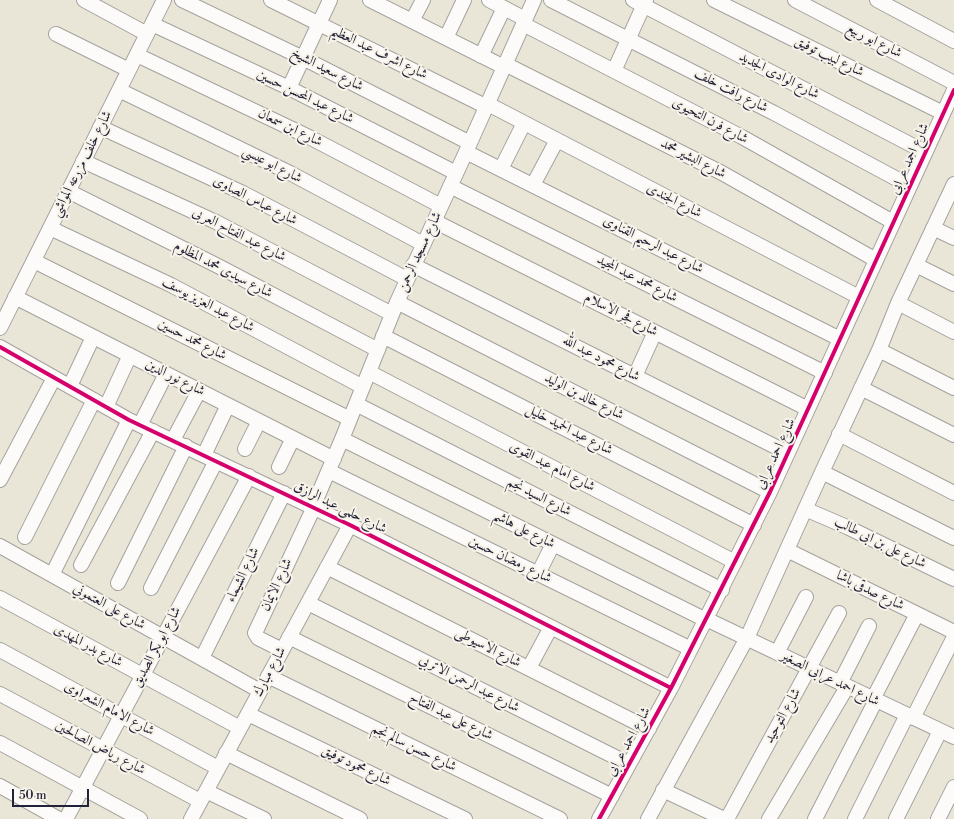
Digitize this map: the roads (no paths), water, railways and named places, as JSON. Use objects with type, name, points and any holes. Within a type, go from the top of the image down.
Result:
[{"type":"street","name":"شارع عبد المحسن حسين","points":[[84,0],[289,88],[453,179]]},
{"type":"street","name":"شارع خلف مزرعه المواشي","points":[[0,328],[164,0]]},
{"type":"street","name":"شارع سعيد الشيخ","points":[[182,0],[304,58],[468,147]]},
{"type":"street","name":"شارع اشرف عبد العظيم","points":[[271,0],[487,105]]},
{"type":"street","points":[[289,88],[330,0]]},
{"type":"street","name":"شارع البشير محمد","points":[[370,0],[481,56],[505,65],[722,173],[876,260]]},
{"type":"street","points":[[412,21],[423,0]]},
{"type":"street","points":[[446,38],[464,0]]},
{"type":"street","name":"شارع مسجد الرحمن","points":[[313,507],[342,439],[394,308],[534,0]]},
{"type":"street","name":"شارع رافت خلف","points":[[551,0],[774,113],[910,186]]},
{"type":"street","name":"شارع لبيب توفيق","points":[[714,0],[943,113]]},
{"type":"street","name":"شارع ابو ربيع","points":[[795,0],[954,83]]},
{"type":"street","points":[[877,0],[954,40]]},
{"type":"street","points":[[614,71],[628,39],[641,2]]},
{"type":"street","name":"شارع الوادى الجديد","points":[[641,2],[925,152]]},
{"type":"street","points":[[481,56],[498,3]]},
{"type":"street","name":"شارع فرن التحيوى","points":[[498,3],[524,21],[614,71],[742,137],[893,222]]},
{"type":"street","points":[[56,34],[129,70]]},
{"type":"street","name":"شارع ابن سمعان","points":[[137,55],[310,137],[441,206]]},
{"type":"street","name":"شارع ابو عيسي","points":[[119,90],[290,173],[423,244]]},
{"type":"street","name":"شارع احمد عرابى","points":[[604,817],[612,796],[722,590],[770,492],[954,90]]},
{"type":"street","name":"شارع الجندى","points":[[487,105],[859,297]]},
{"type":"street","points":[[501,169],[524,123]]},
{"type":"street","name":"شارع عباس الصاوى","points":[[100,127],[243,194],[407,279]]},
{"type":"street","points":[[534,185],[557,140]]},
{"type":"street","name":"شارع عبد الرحيم القناوى","points":[[468,147],[501,169],[840,339]]},
{"type":"street","name":"شارع عبد الفتاح العربى","points":[[83,161],[216,222],[394,308]]},
{"type":"street","name":"شارع محمد عبد المجيد","points":[[453,179],[825,373]]},
{"type":"street","name":"شارع سيدى محمد المظلوم","points":[[68,191],[218,266],[378,350]]},
{"type":"street","points":[[648,819],[747,638],[839,434],[879,350],[898,303],[933,228],[952,193]]},
{"type":"street","name":"شارع فجر الاسلام","points":[[434,221],[808,409]]},
{"type":"street","name":"شارع عبد العزيز يوسف","points":[[50,228],[171,285],[363,387]]},
{"type":"street","points":[[933,228],[954,238]]},
{"type":"street","name":"شارع محمد حسين","points":[[34,261],[350,419]]},
{"type":"street","name":"شارع محمود عبد الله","points":[[413,265],[788,453]]},
{"type":"street","points":[[916,265],[954,284]]},
{"type":"street","name":"شارع نور الدين","points":[[16,297],[293,438],[331,465]]},
{"type":"street","points":[[898,303],[954,332]]},
{"type":"street","name":"شارع خالد بن الوليد","points":[[394,308],[770,492]]},
{"type":"street","points":[[635,376],[655,332]]},
{"type":"street","points":[[70,386],[93,336]]},
{"type":"street","name":"شارع عبد الحميد خليل","points":[[383,336],[754,525]]},
{"type":"street","name":"شارع حلمى عبد الرازق","points":[[0,348],[135,422],[284,492],[671,688]]},
{"type":"street","points":[[879,350],[954,388]]},
{"type":"street","points":[[25,537],[100,403],[130,355]]},
{"type":"street","name":"شارع امام عبد القوى","points":[[369,372],[735,562]]},
{"type":"street","points":[[52,575],[135,422],[166,374]]},
{"type":"street","points":[[0,480],[54,378]]},
{"type":"street","points":[[861,388],[954,435]]},
{"type":"street","points":[[118,583],[179,443],[199,390]]},
{"type":"street","name":"شارع السيد نجم","points":[[356,404],[722,590]]},
{"type":"street","points":[[151,588],[210,458],[228,406]]},
{"type":"street","points":[[245,449],[259,421]]},
{"type":"street","points":[[82,566],[153,431]]},
{"type":"street","points":[[839,434],[954,493]]},
{"type":"street","points":[[279,467],[293,438]]},
{"type":"street","name":"شارع على هاشم","points":[[342,439],[706,620]]},
{"type":"street","name":"شارع رمضان حسين","points":[[331,465],[538,574],[691,649]]},
{"type":"street","points":[[822,472],[954,538]]},
{"type":"street","name":"شارع ابو بكر الصديق","points":[[66,819],[249,476]]},
{"type":"street","name":"شارع الشيماء","points":[[202,658],[284,492]]},
{"type":"street","name":"شارع الايمان","points":[[282,650],[255,635],[313,507]]},
{"type":"street","name":"شارع على بن ابى طالب","points":[[805,509],[847,527],[954,579]]},
{"type":"street","name":"شارع مبارك","points":[[191,819],[350,525]]},
{"type":"street","points":[[538,574],[553,544]]},
{"type":"street","name":"شارع على العتموني","points":[[0,546],[260,691]]},
{"type":"street","name":"شارع صدقى باشا","points":[[787,550],[954,632]]},
{"type":"street","name":"شارع الاسيوطى","points":[[328,566],[649,729]]},
{"type":"street","points":[[777,653],[806,597]]},
{"type":"street","name":"شارع بدر المهدى","points":[[0,598],[240,728]]},
{"type":"street","name":"شارع عبد الرحمن الاتربي","points":[[308,603],[630,764]]},
{"type":"street","name":"شارع التوحيد","points":[[724,819],[810,669],[838,613]]},
{"type":"street","points":[[815,819],[917,614]]},
{"type":"street","name":"شارع احمد عرابى الصغير","points":[[706,620],[747,638],[910,717],[949,731]]},
{"type":"street","points":[[768,819],[844,685],[869,626]]},
{"type":"street","points":[[529,668],[551,627]]},
{"type":"street","name":"شارع على عبد الفتاح","points":[[289,637],[612,796]]},
{"type":"street","points":[[855,819],[954,637]]},
{"type":"street","name":"شارع الامام الشعراوى","points":[[0,650],[218,768]]},
{"type":"street","name":"شارع حسن سالم نجم","points":[[268,676],[560,819]]},
{"type":"street","name":"شارع رياض الصالحين","points":[[0,694],[103,749],[203,796],[264,819]]},
{"type":"street","name":"شارع محمود توفيق","points":[[248,714],[465,819]]},
{"type":"street","points":[[896,819],[949,731]]},
{"type":"street","points":[[0,743],[140,819]]},
{"type":"street","points":[[226,753],[360,819]]},
{"type":"street","points":[[0,786],[59,819]]},
{"type":"street","points":[[938,819],[954,787]]},
{"type":"street","points":[[663,790],[724,819]]}]
